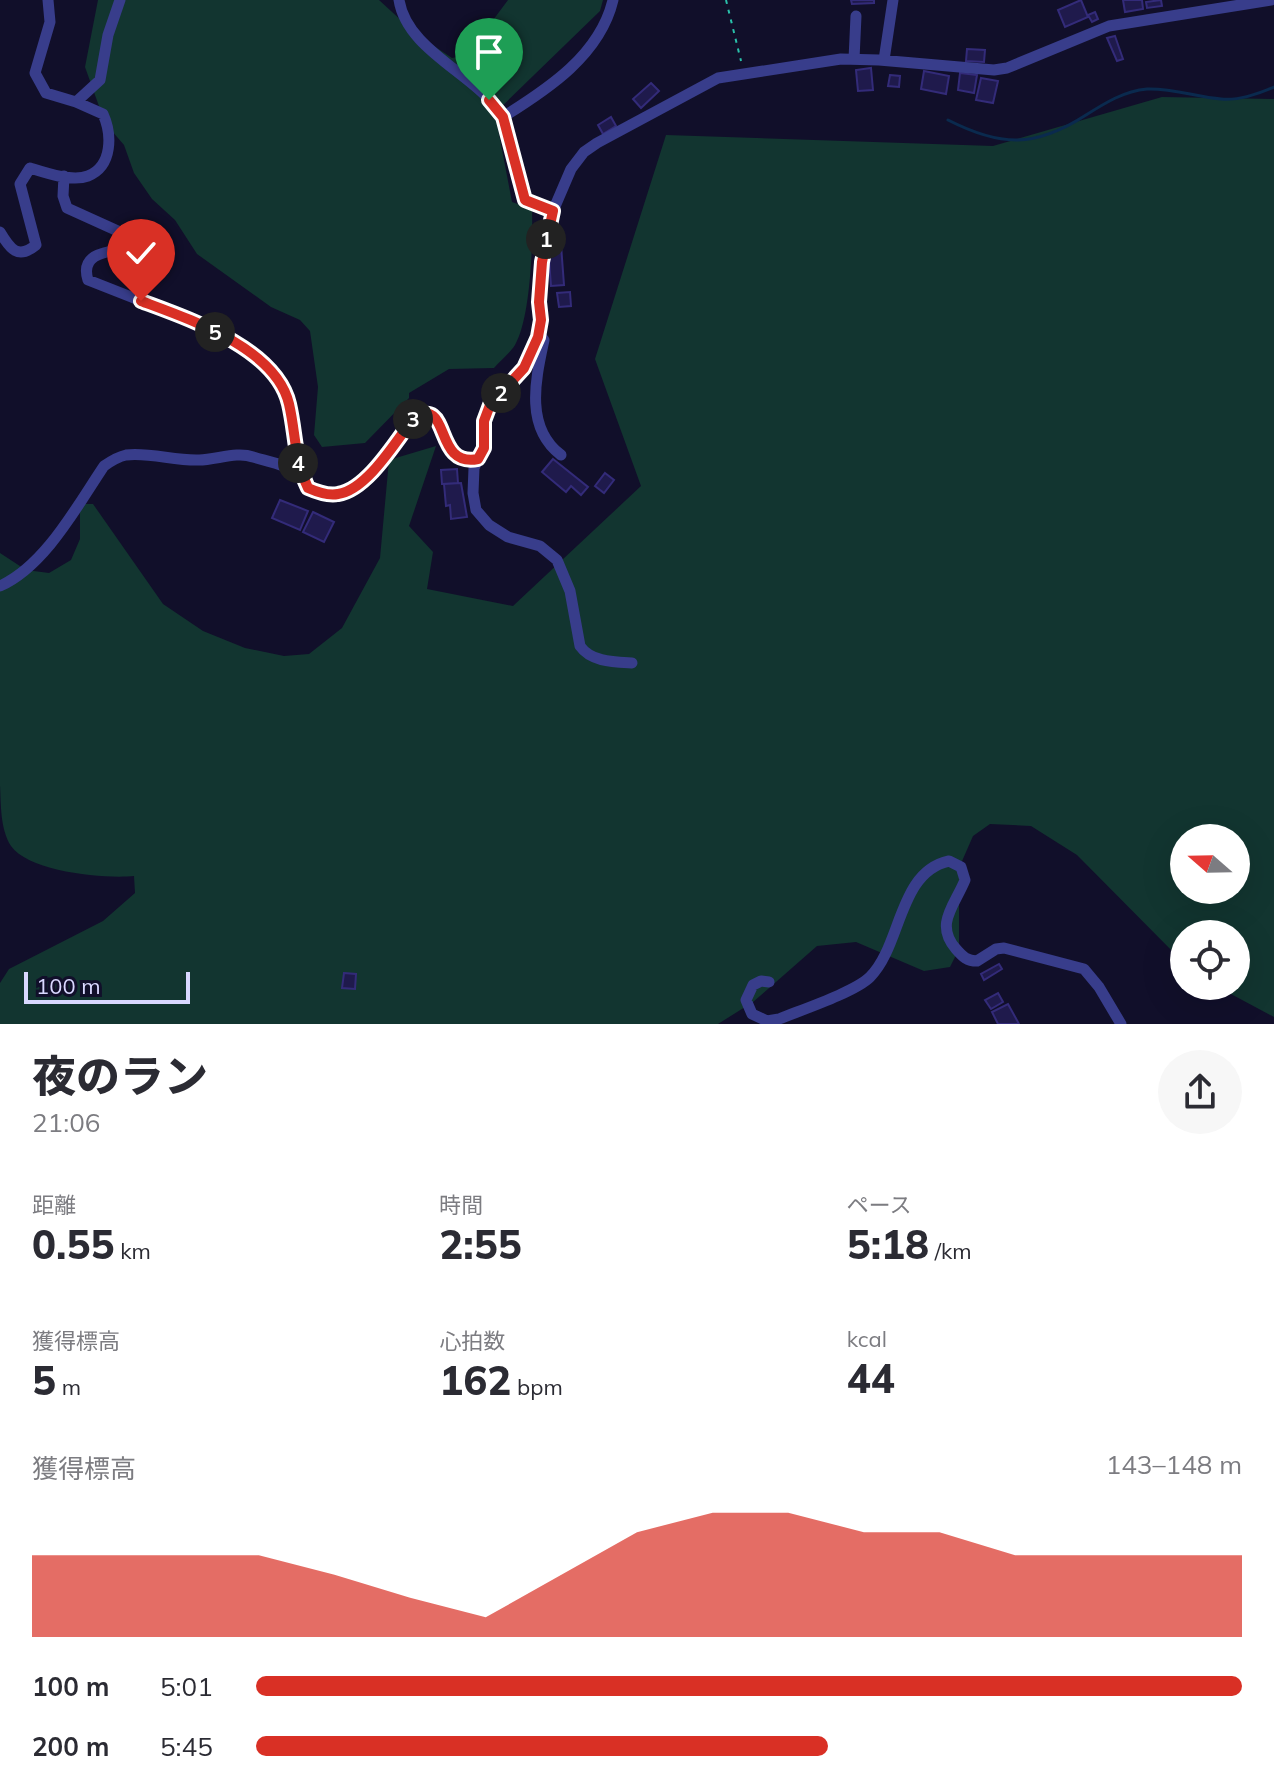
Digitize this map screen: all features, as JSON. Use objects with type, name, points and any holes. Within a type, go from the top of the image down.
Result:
[{"type":"street","points":[[0,232],[11,250],[28,252],[36,245],[20,184],[23,177],[30,168],[64,176],[89,176],[102,164],[109,147],[110,130],[103,114],[46,93],[35,73],[50,22],[48,0]]},
{"type":"street","points":[[76,102],[100,80],[108,35],[120,0]]},
{"type":"street","points":[[399,0],[407,22],[430,49],[479,89],[503,117],[525,200],[553,211]]},
{"type":"street","points":[[503,117],[546,90],[573,66],[605,25],[613,0]]},
{"type":"street","points":[[884,60],[893,0]]},
{"type":"street","points":[[632,663],[585,654],[580,646],[570,591],[557,560],[540,546],[508,537],[489,525],[476,510],[473,484],[478,459],[484,448],[484,421],[490,405],[524,368],[538,333],[542,262],[553,211],[571,169],[590,147],[718,78],[854,59],[979,69],[1007,68],[1109,26],[1271,0]]},
{"type":"street","points":[[854,59],[856,16]]},
{"type":"street","points":[[64,176],[63,196],[67,208],[120,232],[127,240],[122,249],[97,253],[89,261],[88,280],[205,326],[256,357],[282,385],[289,403],[294,450],[306,485]]},
{"type":"street","points":[[538,333],[544,340],[538,363],[535,407],[546,439],[561,455]]},
{"type":"street","points":[[0,586],[20,576],[37,559],[104,466],[113,459],[127,455],[194,461],[248,455],[297,473],[308,488],[334,495],[356,487],[413,419],[421,414],[431,414],[439,420],[447,445],[459,458],[469,461],[478,459]]},
{"type":"street","points":[[769,982],[753,985],[746,1000],[747,1007],[761,1019],[778,1022],[862,983],[871,976],[913,890],[934,865],[949,861],[961,867],[965,880],[948,910],[945,931],[949,942],[964,958],[977,961],[996,949],[1004,948],[1077,966],[1091,975],[1121,1024]]},
{"type":"path","points":[[726,0],[744,74]]},
{"type":"green space","points":[[98,0],[379,0],[416,34],[452,58],[467,55],[508,0],[603,0],[600,11],[495,113],[512,202],[532,209],[528,298],[520,332],[510,351],[494,368],[449,369],[409,393],[409,398],[365,443],[322,447],[314,435],[318,387],[310,331],[300,320],[271,307],[197,254],[175,220],[152,199],[134,173],[124,145],[105,123],[85,67]]},
{"type":"green space","points":[[1162,97],[1274,99],[1274,1017],[1242,1000],[1250,1000],[1250,920],[1170,920],[1170,949],[1077,855],[1031,826],[990,824],[973,836],[959,868],[959,949],[950,967],[924,971],[856,942],[817,946],[753,1002],[718,1024],[0,1024],[0,983],[9,969],[103,921],[135,893],[134,876],[87,875],[50,868],[20,855],[7,839],[0,785],[0,553],[26,570],[49,573],[71,560],[80,539],[80,504],[93,504],[163,604],[203,631],[245,648],[284,656],[309,654],[342,628],[380,558],[389,460],[436,446],[409,526],[433,552],[427,589],[513,606],[641,486],[595,359],[666,135],[993,146]]},
{"type":"building","points":[[851,0],[874,0],[874,3],[852,4]]},
{"type":"building","points":[[1081,0],[1088,17],[1065,27],[1058,10]]},
{"type":"building","points":[[1123,0],[1142,0],[1143,9],[1125,12]]},
{"type":"building","points":[[1161,0],[1162,6],[1147,8],[1146,2]]},
{"type":"building","points":[[1095,12],[1098,19],[1092,22],[1088,15]]},
{"type":"building","points":[[1115,36],[1123,59],[1117,61],[1107,38]]},
{"type":"building","points":[[967,49],[985,50],[984,62],[966,61]]},
{"type":"building","points":[[871,68],[873,90],[858,91],[856,70]]},
{"type":"building","points":[[924,71],[949,76],[946,94],[921,89]]},
{"type":"building","points":[[960,73],[977,75],[974,93],[958,90]]},
{"type":"building","points":[[890,75],[900,76],[899,87],[888,86]]},
{"type":"building","points":[[981,78],[998,81],[993,103],[976,100]]},
{"type":"building","points":[[651,83],[659,91],[641,108],[633,99]]},
{"type":"building","points":[[611,117],[616,126],[603,134],[598,125]]},
{"type":"building","points":[[561,245],[564,285],[551,286],[548,246]]},
{"type":"building","points":[[570,292],[571,306],[559,307],[557,293]]},
{"type":"building","points":[[553,459],[588,487],[581,495],[571,486],[566,492],[542,472]]},
{"type":"building","points":[[457,469],[458,483],[442,484],[441,470]]},
{"type":"building","points":[[605,473],[614,480],[604,493],[595,486]]},
{"type":"building","points":[[461,483],[467,517],[451,519],[444,484]]},
{"type":"building","points":[[280,500],[308,511],[300,530],[272,518]]},
{"type":"building","points":[[313,512],[334,522],[324,542],[303,532]]},
{"type":"building","points":[[999,964],[1002,969],[984,980],[981,974]]},
{"type":"building","points":[[344,973],[356,974],[355,989],[342,988]]},
{"type":"building","points":[[998,993],[1003,1002],[991,1009],[985,1000]]},
{"type":"building","points":[[1008,1004],[1019,1024],[998,1024],[992,1012]]},
{"type":"waterway","points":[[948,120],[985,135],[1018,140],[1050,134],[1115,98],[1139,90],[1166,90],[1228,99],[1274,87]]},
{"type":"route","points":[[141,301],[205,326],[256,357],[277,376],[289,403],[294,450],[308,488],[334,495],[356,487],[413,419],[426,413],[439,420],[447,445],[459,458],[469,461],[478,459],[484,448],[484,421],[490,405],[524,368],[538,337],[544,245],[553,211],[525,200],[503,117],[489,100]]}]
